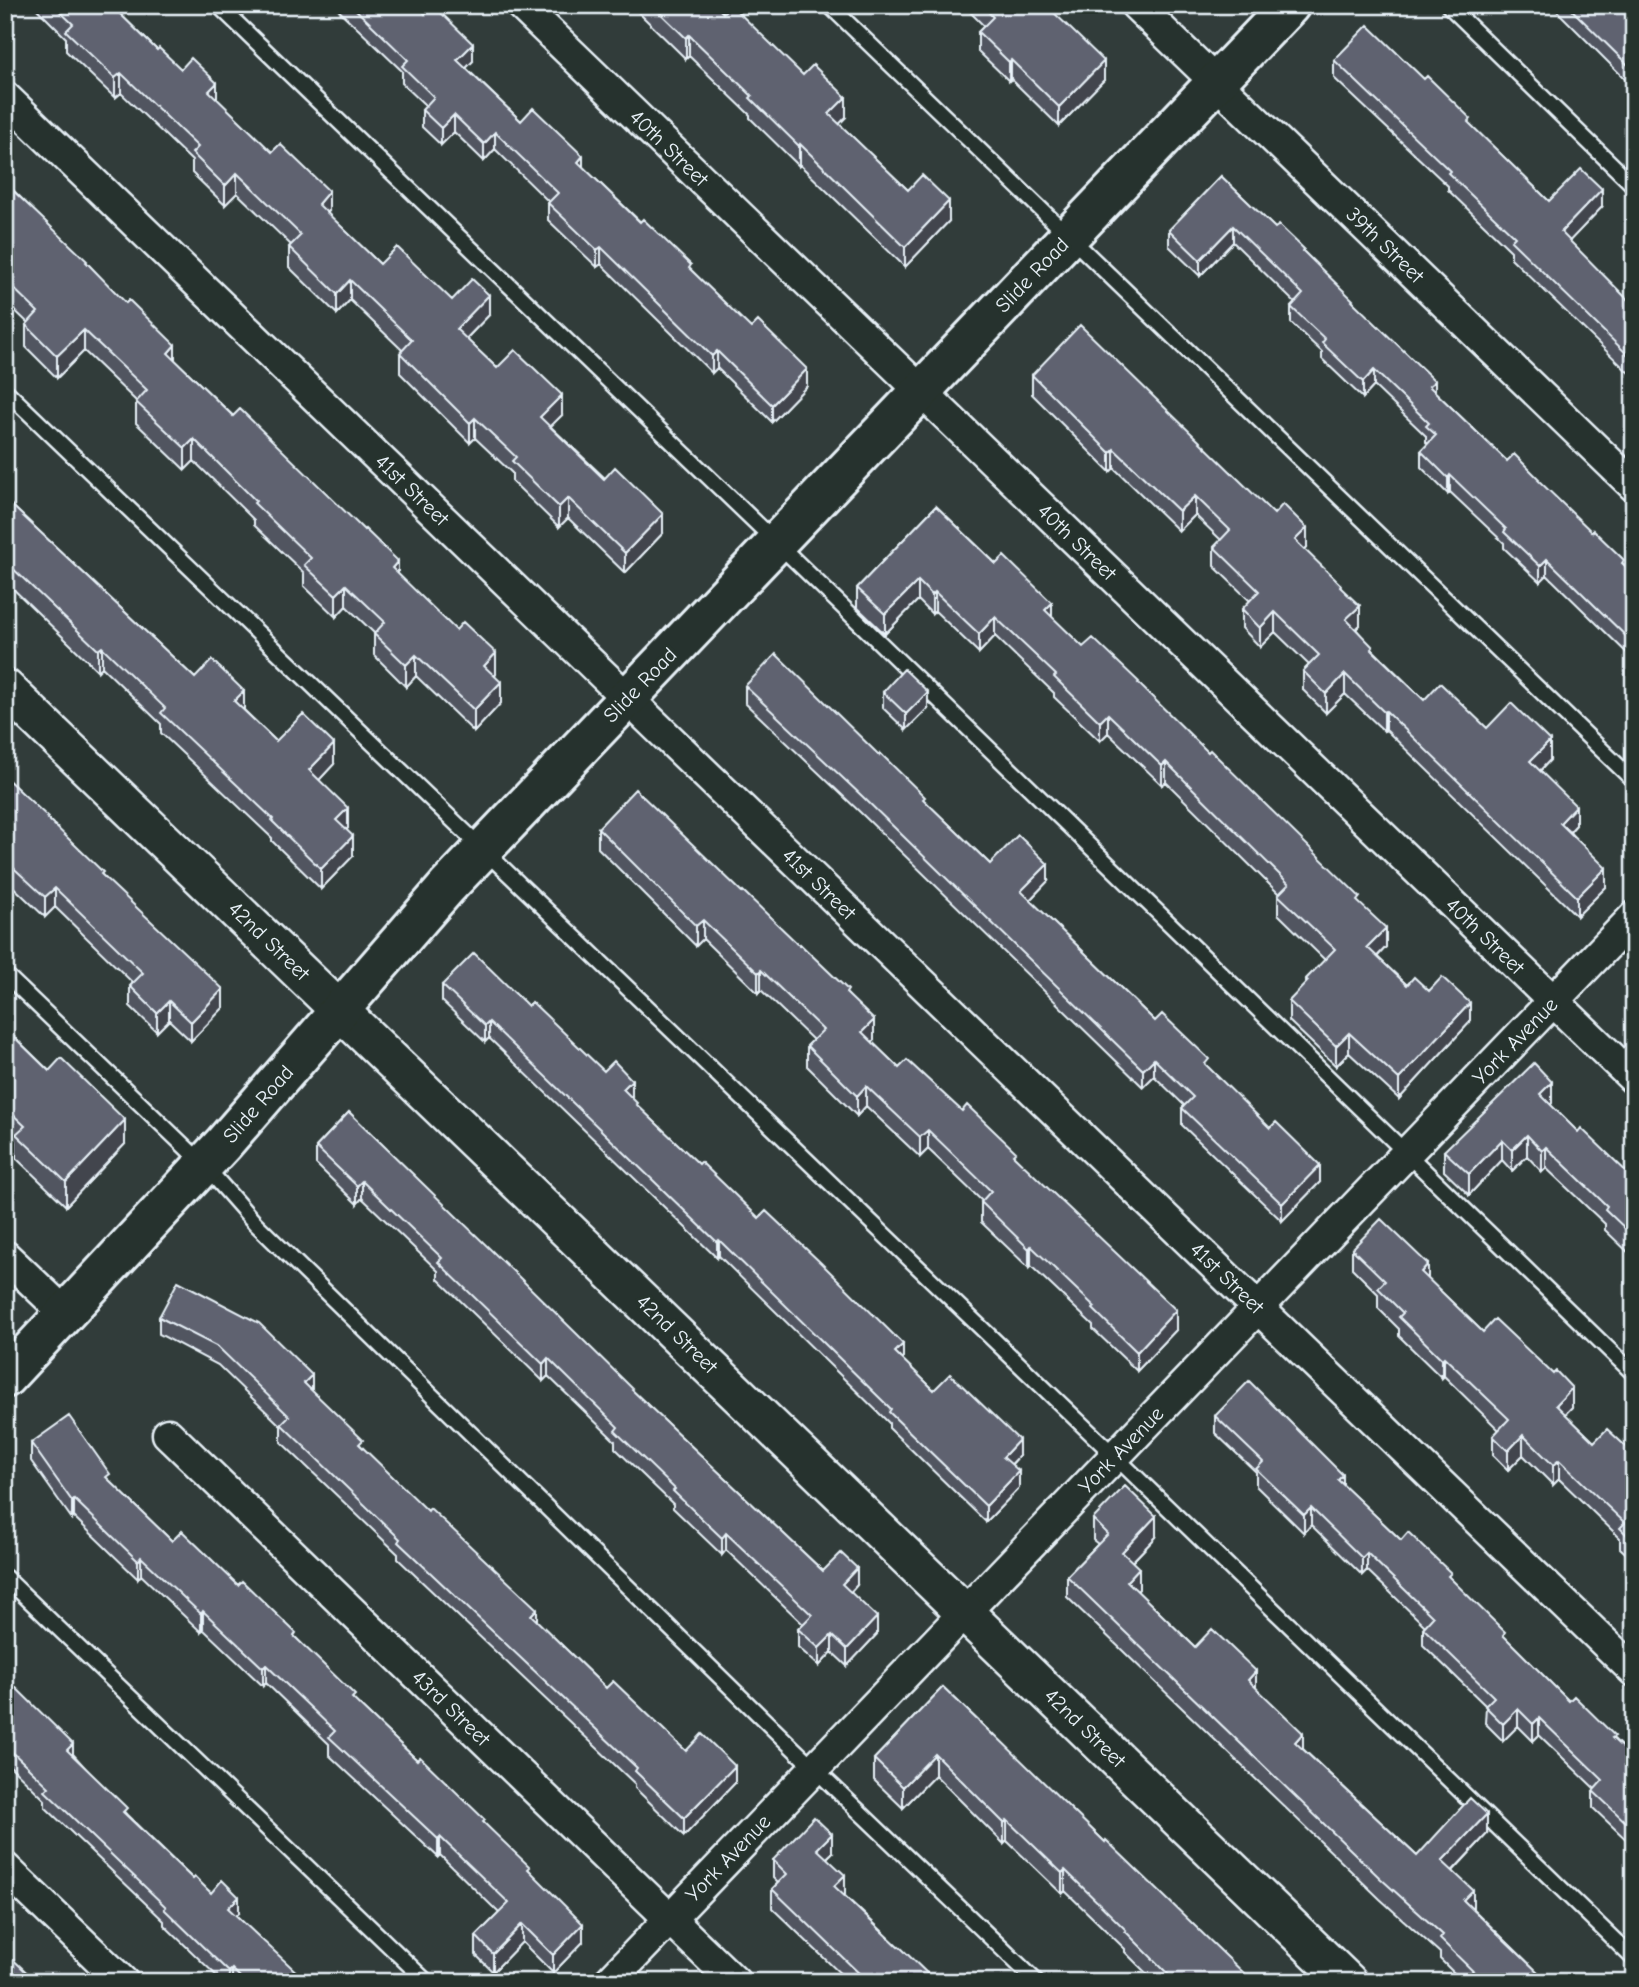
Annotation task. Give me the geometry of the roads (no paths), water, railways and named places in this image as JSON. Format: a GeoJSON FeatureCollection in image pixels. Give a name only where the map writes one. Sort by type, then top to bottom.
{"type":"FeatureCollection","features":[{"type":"Feature","properties":{"kind":"main road","name":"Slide Road"},"geometry":{"type":"LineString","coordinates":[[5,1378],[204,1165],[482,849],[1290,5]]}},
{"type":"Feature","properties":{"kind":"street","name":"40th Street"},"geometry":{"type":"LineString","coordinates":[[521,5],[1634,1079]]}},
{"type":"Feature","properties":{"kind":"street","name":"39th Street"},"geometry":{"type":"LineString","coordinates":[[1136,5],[1634,486]]}},
{"type":"Feature","properties":{"kind":"street","name":"41st Street"},"geometry":{"type":"LineString","coordinates":[[5,97],[1634,1671]]}},
{"type":"Feature","properties":{"kind":"street","name":"42nd Street"},"geometry":{"type":"LineString","coordinates":[[5,688],[1348,1982]]}},
{"type":"Feature","properties":{"kind":"street","name":"York Avenue"},"geometry":{"type":"LineString","coordinates":[[609,1982],[1634,918]]}},
{"type":"Feature","properties":{"kind":"street"},"geometry":{"type":"LineString","coordinates":[[5,1256],[66,1314]]}},
{"type":"Feature","properties":{"kind":"street","name":"43rd Street"},"geometry":{"type":"LineString","coordinates":[[167,1434],[735,1982]]}},
{"type":"Feature","properties":{"kind":"street"},"geometry":{"type":"LineString","coordinates":[[5,1868],[122,1982]]}},
{"type":"Feature","properties":{"kind":"lane"},"geometry":{"type":"LineString","coordinates":[[218,5],[1634,1374]]}},
{"type":"Feature","properties":{"kind":"lane"},"geometry":{"type":"LineString","coordinates":[[829,5],[1634,781]]}},
{"type":"Feature","properties":{"kind":"lane"},"geometry":{"type":"LineString","coordinates":[[1448,5],[1634,186]]}},
{"type":"Feature","properties":{"kind":"lane"},"geometry":{"type":"LineString","coordinates":[[5,390],[1634,1959]]}},
{"type":"Feature","properties":{"kind":"lane"},"geometry":{"type":"LineString","coordinates":[[5,974],[204,1165],[255,1223],[1037,1982]]}},
{"type":"Feature","properties":{"kind":"lane"},"geometry":{"type":"LineString","coordinates":[[5,1577],[427,1982]]}}]}
